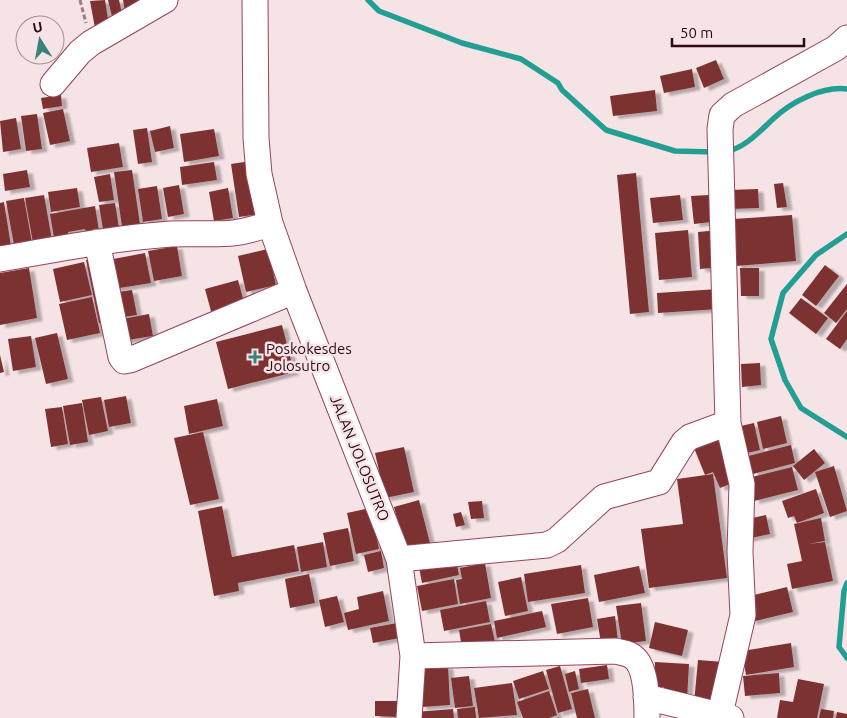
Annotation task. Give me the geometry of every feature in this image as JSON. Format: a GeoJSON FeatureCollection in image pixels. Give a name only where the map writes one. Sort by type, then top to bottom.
{"type":"FeatureCollection","features":[{"type":"Feature","properties":{"kind":"street"},"geometry":{"type":"LineString","coordinates":[[53,84],[80,52],[92,43],[165,0]]}},
{"type":"Feature","properties":{"kind":"street","name":"JALAN JOLOSUTRO"},"geometry":{"type":"LineString","coordinates":[[255,0],[256,138],[260,174],[270,223],[294,291],[399,559],[413,656],[410,718]]}},
{"type":"Feature","properties":{"kind":"street"},"geometry":{"type":"LineString","coordinates":[[628,718],[647,707],[725,716],[743,615],[740,552],[742,484],[728,423],[721,154],[722,116],[733,105],[836,48],[847,38]]}},
{"type":"Feature","properties":{"kind":"street"},"geometry":{"type":"LineString","coordinates":[[0,259],[97,242],[172,234],[227,235],[253,231],[270,223]]}},
{"type":"Feature","properties":{"kind":"street"},"geometry":{"type":"LineString","coordinates":[[97,242],[120,357],[124,361],[294,291]]}},
{"type":"Feature","properties":{"kind":"street"},"geometry":{"type":"LineString","coordinates":[[399,559],[547,545],[557,540],[604,497],[659,482],[684,442],[690,437],[728,423]]}},
{"type":"Feature","properties":{"kind":"street"},"geometry":{"type":"LineString","coordinates":[[413,656],[614,652],[630,655],[640,665],[647,707]]}},
{"type":"Feature","properties":{"kind":"building"},"geometry":{"type":"Polygon","coordinates":[[[105,0],[109,26],[95,28],[90,1],[105,0]]]}},
{"type":"Feature","properties":{"kind":"building"},"geometry":{"type":"Polygon","coordinates":[[[108,0],[119,0],[123,18],[113,21],[108,0]]]}},
{"type":"Feature","properties":{"kind":"building"},"geometry":{"type":"Polygon","coordinates":[[[123,0],[138,0],[140,9],[125,12],[123,0]]]}},
{"type":"Feature","properties":{"kind":"building"},"geometry":{"type":"Polygon","coordinates":[[[716,60],[724,79],[704,88],[696,68],[716,60]]]}},
{"type":"Feature","properties":{"kind":"building"},"geometry":{"type":"Polygon","coordinates":[[[692,69],[695,87],[664,93],[660,76],[692,69]]]}},
{"type":"Feature","properties":{"kind":"building"},"geometry":{"type":"Polygon","coordinates":[[[655,90],[657,111],[613,116],[610,96],[655,90]]]}},
{"type":"Feature","properties":{"kind":"building"},"geometry":{"type":"Polygon","coordinates":[[[61,95],[62,106],[43,109],[41,98],[61,95]]]}},
{"type":"Feature","properties":{"kind":"building"},"geometry":{"type":"Polygon","coordinates":[[[63,109],[70,141],[50,145],[43,113],[63,109]]]}},
{"type":"Feature","properties":{"kind":"building"},"geometry":{"type":"Polygon","coordinates":[[[37,114],[42,149],[26,151],[21,116],[37,114]]]}},
{"type":"Feature","properties":{"kind":"building"},"geometry":{"type":"Polygon","coordinates":[[[16,118],[21,149],[3,152],[0,121],[16,118]]]}},
{"type":"Feature","properties":{"kind":"building"},"geometry":{"type":"Polygon","coordinates":[[[170,126],[174,148],[155,152],[150,131],[170,126]]]}},
{"type":"Feature","properties":{"kind":"building"},"geometry":{"type":"Polygon","coordinates":[[[147,128],[152,162],[138,164],[133,130],[147,128]]]}},
{"type":"Feature","properties":{"kind":"building"},"geometry":{"type":"Polygon","coordinates":[[[214,129],[219,156],[184,162],[180,134],[214,129]]]}},
{"type":"Feature","properties":{"kind":"building"},"geometry":{"type":"Polygon","coordinates":[[[119,143],[123,167],[91,172],[87,148],[119,143]]]}},
{"type":"Feature","properties":{"kind":"building"},"geometry":{"type":"Polygon","coordinates":[[[251,161],[259,214],[239,217],[231,164],[251,161]]]}},
{"type":"Feature","properties":{"kind":"building"},"geometry":{"type":"Polygon","coordinates":[[[214,162],[217,180],[182,185],[180,167],[214,162]]]}},
{"type":"Feature","properties":{"kind":"building"},"geometry":{"type":"Polygon","coordinates":[[[27,170],[30,187],[5,191],[3,174],[27,170]]]}},
{"type":"Feature","properties":{"kind":"building"},"geometry":{"type":"Polygon","coordinates":[[[132,170],[141,231],[123,233],[114,172],[132,170]]]}},
{"type":"Feature","properties":{"kind":"building"},"geometry":{"type":"Polygon","coordinates":[[[636,173],[649,312],[630,314],[617,175],[636,173]]]}},
{"type":"Feature","properties":{"kind":"building"},"geometry":{"type":"Polygon","coordinates":[[[110,174],[114,200],[99,202],[94,177],[110,174]]]}},
{"type":"Feature","properties":{"kind":"building"},"geometry":{"type":"Polygon","coordinates":[[[783,183],[787,207],[777,208],[774,184],[783,183]]]}},
{"type":"Feature","properties":{"kind":"building"},"geometry":{"type":"Polygon","coordinates":[[[179,185],[184,214],[168,217],[163,188],[179,185]]]}},
{"type":"Feature","properties":{"kind":"building"},"geometry":{"type":"Polygon","coordinates":[[[157,186],[162,219],[143,222],[138,189],[157,186]]]}},
{"type":"Feature","properties":{"kind":"building"},"geometry":{"type":"Polygon","coordinates":[[[77,188],[80,207],[51,212],[48,192],[77,188]]]}},
{"type":"Feature","properties":{"kind":"building"},"geometry":{"type":"Polygon","coordinates":[[[228,188],[233,218],[214,221],[209,192],[228,188]]]}},
{"type":"Feature","properties":{"kind":"building"},"geometry":{"type":"Polygon","coordinates":[[[758,189],[759,208],[729,209],[729,190],[758,189]]]}},
{"type":"Feature","properties":{"kind":"building"},"geometry":{"type":"Polygon","coordinates":[[[44,195],[52,240],[33,243],[25,198],[44,195]]]}},
{"type":"Feature","properties":{"kind":"building"},"geometry":{"type":"Polygon","coordinates":[[[680,195],[683,220],[653,223],[650,198],[680,195]]]}},
{"type":"Feature","properties":{"kind":"building"},"geometry":{"type":"Polygon","coordinates":[[[709,195],[711,222],[694,224],[691,196],[709,195]]]}},
{"type":"Feature","properties":{"kind":"building"},"geometry":{"type":"Polygon","coordinates":[[[24,198],[32,243],[14,245],[6,201],[24,198]]]}},
{"type":"Feature","properties":{"kind":"building"},"geometry":{"type":"Polygon","coordinates":[[[4,202],[11,246],[0,248],[0,203],[4,202]]]}},
{"type":"Feature","properties":{"kind":"building"},"geometry":{"type":"Polygon","coordinates":[[[115,203],[120,234],[104,236],[99,205],[115,203]]]}},
{"type":"Feature","properties":{"kind":"building"},"geometry":{"type":"Polygon","coordinates":[[[95,206],[100,237],[87,239],[85,229],[68,232],[70,241],[55,244],[50,214],[95,206]]]}},
{"type":"Feature","properties":{"kind":"building"},"geometry":{"type":"Polygon","coordinates":[[[792,215],[796,261],[736,266],[733,219],[792,215]]]}},
{"type":"Feature","properties":{"kind":"building"},"geometry":{"type":"Polygon","coordinates":[[[688,230],[692,277],[659,280],[655,233],[688,230]]]}},
{"type":"Feature","properties":{"kind":"building"},"geometry":{"type":"Polygon","coordinates":[[[719,230],[721,267],[700,269],[698,232],[719,230]]]}},
{"type":"Feature","properties":{"kind":"building"},"geometry":{"type":"Polygon","coordinates":[[[177,246],[182,276],[154,281],[148,251],[177,246]]]}},
{"type":"Feature","properties":{"kind":"building"},"geometry":{"type":"Polygon","coordinates":[[[268,249],[276,285],[246,292],[238,256],[268,249]]]}},
{"type":"Feature","properties":{"kind":"building"},"geometry":{"type":"Polygon","coordinates":[[[145,253],[151,283],[113,289],[108,260],[145,253]]]}},
{"type":"Feature","properties":{"kind":"building"},"geometry":{"type":"Polygon","coordinates":[[[98,258],[111,321],[99,323],[86,260],[98,258]]]}},
{"type":"Feature","properties":{"kind":"building"},"geometry":{"type":"Polygon","coordinates":[[[84,262],[92,295],[60,302],[53,269],[84,262]]]}},
{"type":"Feature","properties":{"kind":"building"},"geometry":{"type":"Polygon","coordinates":[[[825,265],[839,276],[816,306],[802,295],[825,265]]]}},
{"type":"Feature","properties":{"kind":"building"},"geometry":{"type":"Polygon","coordinates":[[[29,268],[37,318],[0,325],[0,273],[29,268]]]}},
{"type":"Feature","properties":{"kind":"building"},"geometry":{"type":"Polygon","coordinates":[[[740,268],[759,268],[759,296],[741,296],[740,268]]]}},
{"type":"Feature","properties":{"kind":"building"},"geometry":{"type":"Polygon","coordinates":[[[238,280],[245,306],[212,315],[205,289],[238,280]]]}},
{"type":"Feature","properties":{"kind":"building"},"geometry":{"type":"Polygon","coordinates":[[[847,284],[847,309],[836,323],[824,313],[847,284]]]}},
{"type":"Feature","properties":{"kind":"building"},"geometry":{"type":"Polygon","coordinates":[[[718,289],[719,309],[658,313],[657,293],[718,289]]]}},
{"type":"Feature","properties":{"kind":"building"},"geometry":{"type":"Polygon","coordinates":[[[132,290],[137,315],[116,318],[111,293],[132,290]]]}},
{"type":"Feature","properties":{"kind":"building"},"geometry":{"type":"Polygon","coordinates":[[[92,297],[100,333],[67,340],[59,304],[92,297]]]}},
{"type":"Feature","properties":{"kind":"building"},"geometry":{"type":"Polygon","coordinates":[[[801,298],[828,318],[816,334],[789,313],[801,298]]]}},
{"type":"Feature","properties":{"kind":"building"},"geometry":{"type":"Polygon","coordinates":[[[847,311],[847,339],[840,349],[826,339],[847,311]]]}},
{"type":"Feature","properties":{"kind":"building"},"geometry":{"type":"Polygon","coordinates":[[[149,314],[153,336],[121,341],[117,320],[149,314]]]}},
{"type":"Feature","properties":{"kind":"building","name":"Poskokesdes Jolosutro"},"geometry":{"type":"Polygon","coordinates":[[[282,325],[294,372],[228,389],[216,342],[282,325]]]}},
{"type":"Feature","properties":{"kind":"building"},"geometry":{"type":"Polygon","coordinates":[[[57,333],[68,379],[46,384],[35,338],[57,333]]]}},
{"type":"Feature","properties":{"kind":"building"},"geometry":{"type":"Polygon","coordinates":[[[31,336],[36,367],[13,371],[8,339],[31,336]]]}},
{"type":"Feature","properties":{"kind":"building"},"geometry":{"type":"Polygon","coordinates":[[[0,355],[4,372],[0,373],[0,355]]]}},
{"type":"Feature","properties":{"kind":"building"},"geometry":{"type":"Polygon","coordinates":[[[760,363],[761,385],[742,387],[741,364],[760,363]]]}},
{"type":"Feature","properties":{"kind":"building"},"geometry":{"type":"Polygon","coordinates":[[[126,396],[131,423],[109,427],[104,400],[126,396]]]}},
{"type":"Feature","properties":{"kind":"building"},"geometry":{"type":"Polygon","coordinates":[[[101,397],[108,431],[89,435],[82,400],[101,397]]]}},
{"type":"Feature","properties":{"kind":"building"},"geometry":{"type":"Polygon","coordinates":[[[217,399],[223,426],[189,434],[184,406],[217,399]]]}},
{"type":"Feature","properties":{"kind":"building"},"geometry":{"type":"Polygon","coordinates":[[[82,403],[88,442],[70,445],[63,406],[82,403]]]}},
{"type":"Feature","properties":{"kind":"building"},"geometry":{"type":"Polygon","coordinates":[[[62,407],[68,444],[51,447],[45,409],[62,407]]]}},
{"type":"Feature","properties":{"kind":"building"},"geometry":{"type":"Polygon","coordinates":[[[781,416],[787,443],[763,449],[757,422],[781,416]]]}},
{"type":"Feature","properties":{"kind":"building"},"geometry":{"type":"Polygon","coordinates":[[[754,423],[760,450],[738,455],[732,428],[754,423]]]}},
{"type":"Feature","properties":{"kind":"building"},"geometry":{"type":"Polygon","coordinates":[[[203,432],[219,499],[190,505],[174,438],[203,432]]]}},
{"type":"Feature","properties":{"kind":"building"},"geometry":{"type":"Polygon","coordinates":[[[717,438],[735,482],[720,488],[713,472],[705,475],[694,448],[717,438]]]}},
{"type":"Feature","properties":{"kind":"building"},"geometry":{"type":"Polygon","coordinates":[[[791,445],[795,463],[753,474],[748,456],[791,445]]]}},
{"type":"Feature","properties":{"kind":"building"},"geometry":{"type":"Polygon","coordinates":[[[404,447],[414,492],[385,498],[375,453],[404,447]]]}},
{"type":"Feature","properties":{"kind":"building"},"geometry":{"type":"Polygon","coordinates":[[[814,449],[825,463],[804,480],[793,466],[814,449]]]}},
{"type":"Feature","properties":{"kind":"building"},"geometry":{"type":"Polygon","coordinates":[[[834,466],[847,511],[830,517],[815,472],[834,466]]]}},
{"type":"Feature","properties":{"kind":"building"},"geometry":{"type":"Polygon","coordinates":[[[792,467],[798,490],[754,501],[748,478],[792,467]]]}},
{"type":"Feature","properties":{"kind":"building"},"geometry":{"type":"Polygon","coordinates":[[[713,474],[727,578],[649,588],[641,529],[683,524],[677,479],[713,474]]]}},
{"type":"Feature","properties":{"kind":"building"},"geometry":{"type":"Polygon","coordinates":[[[816,489],[824,513],[797,523],[794,516],[788,518],[782,501],[816,489]]]}},
{"type":"Feature","properties":{"kind":"building"},"geometry":{"type":"Polygon","coordinates":[[[419,500],[431,547],[406,554],[394,507],[419,500]]]}},
{"type":"Feature","properties":{"kind":"building"},"geometry":{"type":"Polygon","coordinates":[[[482,501],[484,518],[471,519],[468,502],[482,501]]]}},
{"type":"Feature","properties":{"kind":"building"},"geometry":{"type":"Polygon","coordinates":[[[222,506],[232,557],[294,545],[299,571],[238,583],[239,591],[214,596],[198,511],[222,506]]]}},
{"type":"Feature","properties":{"kind":"building"},"geometry":{"type":"Polygon","coordinates":[[[370,508],[379,549],[356,554],[347,513],[370,508]]]}},
{"type":"Feature","properties":{"kind":"building"},"geometry":{"type":"Polygon","coordinates":[[[461,512],[465,525],[456,527],[453,514],[461,512]]]}},
{"type":"Feature","properties":{"kind":"building"},"geometry":{"type":"Polygon","coordinates":[[[766,515],[770,534],[746,539],[743,520],[766,515]]]}},
{"type":"Feature","properties":{"kind":"building"},"geometry":{"type":"Polygon","coordinates":[[[821,518],[825,541],[808,544],[825,542],[833,581],[792,589],[787,564],[802,561],[794,524],[821,518]]]}},
{"type":"Feature","properties":{"kind":"building"},"geometry":{"type":"Polygon","coordinates":[[[348,528],[354,561],[330,566],[323,533],[348,528]]]}},
{"type":"Feature","properties":{"kind":"building"},"geometry":{"type":"Polygon","coordinates":[[[323,542],[327,567],[301,572],[297,547],[323,542]]]}},
{"type":"Feature","properties":{"kind":"building"},"geometry":{"type":"Polygon","coordinates":[[[381,551],[384,568],[368,572],[364,555],[381,551]]]}},
{"type":"Feature","properties":{"kind":"building"},"geometry":{"type":"Polygon","coordinates":[[[456,560],[459,575],[422,583],[419,567],[456,560]]]}},
{"type":"Feature","properties":{"kind":"building"},"geometry":{"type":"Polygon","coordinates":[[[485,563],[491,598],[460,604],[456,580],[462,579],[460,568],[485,563]]]}},
{"type":"Feature","properties":{"kind":"building"},"geometry":{"type":"Polygon","coordinates":[[[581,565],[585,593],[528,602],[524,574],[581,565]]]}},
{"type":"Feature","properties":{"kind":"building"},"geometry":{"type":"Polygon","coordinates":[[[639,566],[645,593],[599,602],[594,575],[639,566]]]}},
{"type":"Feature","properties":{"kind":"building"},"geometry":{"type":"Polygon","coordinates":[[[309,574],[315,603],[290,608],[285,579],[309,574]]]}},
{"type":"Feature","properties":{"kind":"building"},"geometry":{"type":"Polygon","coordinates":[[[521,577],[528,611],[505,616],[498,582],[521,577]]]}},
{"type":"Feature","properties":{"kind":"building"},"geometry":{"type":"Polygon","coordinates":[[[454,579],[458,604],[422,611],[417,586],[454,579]]]}},
{"type":"Feature","properties":{"kind":"building"},"geometry":{"type":"Polygon","coordinates":[[[787,587],[793,612],[751,622],[746,597],[787,587]]]}},
{"type":"Feature","properties":{"kind":"building"},"geometry":{"type":"Polygon","coordinates":[[[383,591],[389,621],[348,630],[344,613],[359,609],[357,597],[383,591]]]}},
{"type":"Feature","properties":{"kind":"building"},"geometry":{"type":"Polygon","coordinates":[[[337,596],[344,622],[325,627],[319,600],[337,596]]]}},
{"type":"Feature","properties":{"kind":"building"},"geometry":{"type":"Polygon","coordinates":[[[588,598],[593,627],[557,634],[551,604],[588,598]]]}},
{"type":"Feature","properties":{"kind":"building"},"geometry":{"type":"Polygon","coordinates":[[[486,601],[490,622],[444,631],[440,610],[486,601]]]}},
{"type":"Feature","properties":{"kind":"building"},"geometry":{"type":"Polygon","coordinates":[[[641,603],[646,641],[622,644],[616,606],[641,603]]]}},
{"type":"Feature","properties":{"kind":"building"},"geometry":{"type":"Polygon","coordinates":[[[542,611],[546,627],[497,638],[494,621],[542,611]]]}},
{"type":"Feature","properties":{"kind":"building"},"geometry":{"type":"Polygon","coordinates":[[[615,616],[618,641],[601,643],[597,619],[615,616]]]}},
{"type":"Feature","properties":{"kind":"building"},"geometry":{"type":"Polygon","coordinates":[[[655,622],[688,630],[682,656],[649,648],[655,622]]]}},
{"type":"Feature","properties":{"kind":"building"},"geometry":{"type":"Polygon","coordinates":[[[397,623],[400,638],[373,643],[370,628],[397,623]]]}},
{"type":"Feature","properties":{"kind":"building"},"geometry":{"type":"Polygon","coordinates":[[[491,624],[495,642],[462,648],[459,630],[491,624]]]}},
{"type":"Feature","properties":{"kind":"building"},"geometry":{"type":"Polygon","coordinates":[[[791,643],[794,667],[746,675],[742,651],[791,643]]]}},
{"type":"Feature","properties":{"kind":"building"},"geometry":{"type":"Polygon","coordinates":[[[698,660],[724,662],[720,705],[694,703],[698,660]]]}},
{"type":"Feature","properties":{"kind":"building"},"geometry":{"type":"Polygon","coordinates":[[[655,662],[689,664],[687,699],[663,698],[664,687],[654,687],[655,662]]]}},
{"type":"Feature","properties":{"kind":"building"},"geometry":{"type":"Polygon","coordinates":[[[607,665],[609,679],[581,683],[579,669],[607,665]]]}},
{"type":"Feature","properties":{"kind":"building"},"geometry":{"type":"Polygon","coordinates":[[[448,666],[450,705],[421,707],[419,667],[448,666]]]}},
{"type":"Feature","properties":{"kind":"building"},"geometry":{"type":"Polygon","coordinates":[[[560,666],[572,709],[558,713],[546,670],[560,666]]]}},
{"type":"Feature","properties":{"kind":"building"},"geometry":{"type":"Polygon","coordinates":[[[543,671],[549,689],[519,699],[513,681],[543,671]]]}},
{"type":"Feature","properties":{"kind":"building"},"geometry":{"type":"Polygon","coordinates":[[[575,671],[579,689],[569,692],[565,674],[575,671]]]}},
{"type":"Feature","properties":{"kind":"building"},"geometry":{"type":"Polygon","coordinates":[[[779,673],[780,693],[745,696],[743,676],[779,673]]]}},
{"type":"Feature","properties":{"kind":"building"},"geometry":{"type":"Polygon","coordinates":[[[469,676],[473,706],[455,708],[451,678],[469,676]]]}},
{"type":"Feature","properties":{"kind":"building"},"geometry":{"type":"Polygon","coordinates":[[[798,679],[824,684],[817,718],[777,718],[780,700],[793,702],[798,679]]]}},
{"type":"Feature","properties":{"kind":"building"},"geometry":{"type":"Polygon","coordinates":[[[512,683],[517,715],[479,718],[474,688],[512,683]]]}},
{"type":"Feature","properties":{"kind":"building"},"geometry":{"type":"Polygon","coordinates":[[[588,689],[595,718],[577,718],[571,693],[588,689]]]}},
{"type":"Feature","properties":{"kind":"building"},"geometry":{"type":"Polygon","coordinates":[[[549,691],[557,715],[549,718],[523,718],[517,702],[549,691]]]}},
{"type":"Feature","properties":{"kind":"building"},"geometry":{"type":"Polygon","coordinates":[[[375,701],[399,701],[399,717],[375,716],[375,701]]]}},
{"type":"Feature","properties":{"kind":"building"},"geometry":{"type":"Polygon","coordinates":[[[475,707],[476,718],[458,718],[457,709],[475,707]]]}},
{"type":"Feature","properties":{"kind":"building"},"geometry":{"type":"Polygon","coordinates":[[[453,709],[454,718],[416,718],[415,712],[453,709]]]}},
{"type":"Feature","properties":{"kind":"building"},"geometry":{"type":"Polygon","coordinates":[[[821,709],[834,711],[833,718],[819,718],[821,709]]]}},
{"type":"Feature","properties":{"kind":"building"},"geometry":{"type":"Polygon","coordinates":[[[837,712],[847,714],[847,718],[836,718],[837,712]]]}},
{"type":"Feature","properties":{"kind":"waterway"},"geometry":{"type":"LineString","coordinates":[[368,0],[379,11],[462,43],[521,59],[558,83],[562,90],[606,130],[675,151],[714,152]]}},
{"type":"Feature","properties":{"kind":"waterway"},"geometry":{"type":"LineString","coordinates":[[726,152],[746,143],[780,113],[807,96],[827,90],[847,89]]}},
{"type":"Feature","properties":{"kind":"waterway"},"geometry":{"type":"LineString","coordinates":[[847,234],[816,255],[783,293],[771,339],[785,380],[801,408],[847,437]]}},
{"type":"Feature","properties":{"kind":"waterway"},"geometry":{"type":"LineString","coordinates":[[847,583],[844,591],[839,647],[847,658]]}},
{"type":"Feature","properties":{"kind":"place","name":"Poskokesdes Jolosutro"},"geometry":{"type":"Point","coordinates":[255,357]}}]}
